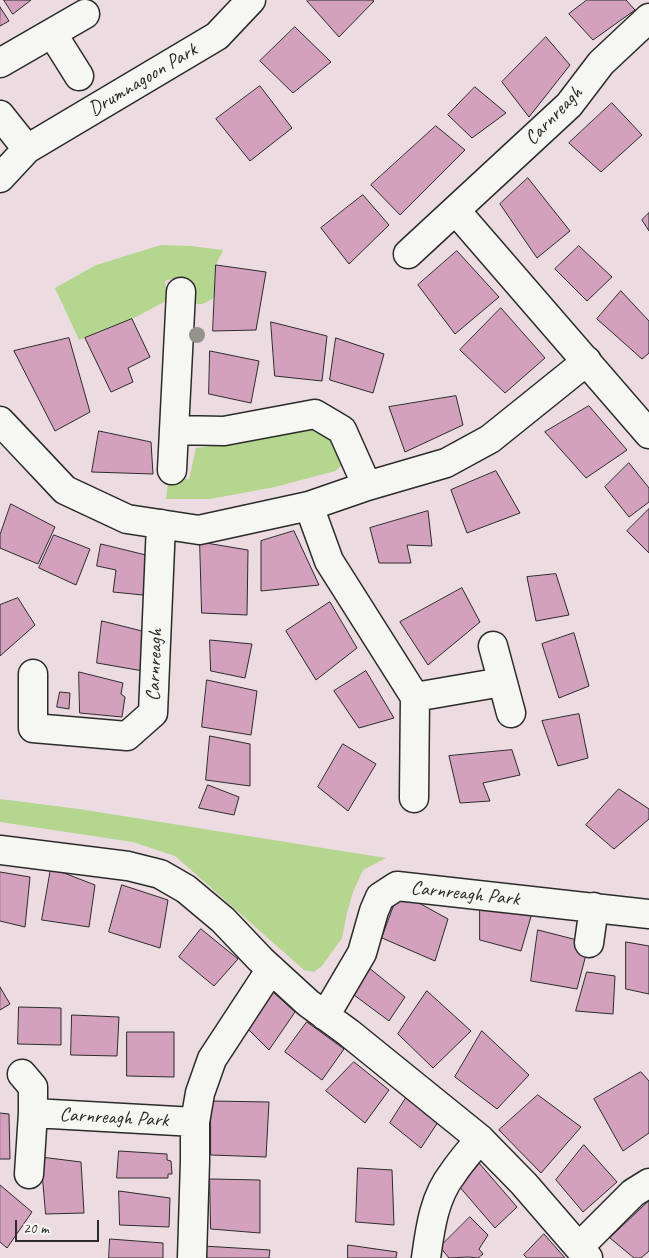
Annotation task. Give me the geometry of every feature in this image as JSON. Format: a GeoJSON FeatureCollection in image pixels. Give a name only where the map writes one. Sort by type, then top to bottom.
{"type":"FeatureCollection","features":[{"type":"Feature","properties":{"kind":"street","name":"Drumnagoon Park"},"geometry":{"type":"LineString","coordinates":[[0,178],[28,149],[216,36],[251,0]]}},
{"type":"Feature","properties":{"kind":"street"},"geometry":{"type":"LineString","coordinates":[[0,63],[85,14]]}},
{"type":"Feature","properties":{"kind":"street","name":"Carnreagh"},"geometry":{"type":"LineString","coordinates":[[408,254],[569,105],[601,64],[649,18]]}},
{"type":"Feature","properties":{"kind":"street"},"geometry":{"type":"LineString","coordinates":[[52,33],[79,76]]}},
{"type":"Feature","properties":{"kind":"street"},"geometry":{"type":"LineString","coordinates":[[0,115],[28,149]]}},
{"type":"Feature","properties":{"kind":"street"},"geometry":{"type":"LineString","coordinates":[[456,211],[649,434]]}},
{"type":"Feature","properties":{"kind":"street"},"geometry":{"type":"LineString","coordinates":[[172,470],[181,292]]}},
{"type":"Feature","properties":{"kind":"street"},"geometry":{"type":"LineString","coordinates":[[0,421],[65,490],[127,519],[199,530],[309,506],[367,486],[446,463],[490,439],[587,361]]}},
{"type":"Feature","properties":{"kind":"street"},"geometry":{"type":"LineString","coordinates":[[174,430],[224,431],[315,414],[342,430],[367,486]]}},
{"type":"Feature","properties":{"kind":"street"},"geometry":{"type":"LineString","coordinates":[[309,506],[329,561],[415,697],[414,798]]}},
{"type":"Feature","properties":{"kind":"street","name":"Carnreagh"},"geometry":{"type":"LineString","coordinates":[[33,674],[33,728],[127,736],[153,713],[161,524]]}},
{"type":"Feature","properties":{"kind":"street"},"geometry":{"type":"LineString","coordinates":[[493,646],[510,713]]}},
{"type":"Feature","properties":{"kind":"street"},"geometry":{"type":"LineString","coordinates":[[415,697],[502,682]]}},
{"type":"Feature","properties":{"kind":"street"},"geometry":{"type":"LineString","coordinates":[[0,850],[128,866],[160,874],[186,889],[223,920],[271,969],[308,1002],[480,1140],[524,1184],[584,1252],[633,1193],[649,1183]]}},
{"type":"Feature","properties":{"kind":"street","name":"Carnreagh Park"},"geometry":{"type":"LineString","coordinates":[[325,1016],[362,953],[380,897],[397,886],[649,914]]}},
{"type":"Feature","properties":{"kind":"street"},"geometry":{"type":"LineString","coordinates":[[589,943],[594,907]]}},
{"type":"Feature","properties":{"kind":"street","name":"Carnreagh Park"},"geometry":{"type":"LineString","coordinates":[[192,1258],[196,1157],[195,1122],[200,1093],[212,1059],[271,969]]}},
{"type":"Feature","properties":{"kind":"street","name":"Carnreagh Park"},"geometry":{"type":"LineString","coordinates":[[22,1074],[33,1087],[30,1174]]}},
{"type":"Feature","properties":{"kind":"street","name":"Carnreagh Park"},"geometry":{"type":"LineString","coordinates":[[33,1113],[195,1122]]}},
{"type":"Feature","properties":{"kind":"street"},"geometry":{"type":"LineString","coordinates":[[426,1258],[429,1231],[436,1206],[451,1174],[480,1140]]}},
{"type":"Feature","properties":{"kind":"green space"},"geometry":{"type":"Polygon","coordinates":[[[161,245],[223,250],[216,265],[215,297],[208,302],[197,304],[189,299],[178,282],[171,279],[165,281],[168,300],[132,319],[79,340],[55,288],[96,265],[161,245]]]}},
{"type":"Feature","properties":{"kind":"green space"},"geometry":{"type":"Polygon","coordinates":[[[322,428],[339,437],[344,464],[335,471],[275,487],[210,499],[166,499],[169,477],[189,479],[196,448],[322,428]]]}},
{"type":"Feature","properties":{"kind":"green space"},"geometry":{"type":"Polygon","coordinates":[[[0,799],[79,809],[386,858],[363,870],[353,892],[342,938],[322,966],[314,972],[304,970],[175,856],[133,842],[0,822],[0,799]]]}},
{"type":"Feature","properties":{"kind":"building"},"geometry":{"type":"Polygon","coordinates":[[[4,0],[31,0],[13,14],[4,0]]]}},
{"type":"Feature","properties":{"kind":"building"},"geometry":{"type":"Polygon","coordinates":[[[308,0],[372,0],[374,1],[339,37],[308,0]]]}},
{"type":"Feature","properties":{"kind":"building"},"geometry":{"type":"Polygon","coordinates":[[[587,0],[626,0],[635,10],[593,40],[569,14],[587,0]]]}},
{"type":"Feature","properties":{"kind":"building"},"geometry":{"type":"Polygon","coordinates":[[[0,7],[9,21],[0,26],[0,7]]]}},
{"type":"Feature","properties":{"kind":"building"},"geometry":{"type":"Polygon","coordinates":[[[295,27],[331,62],[293,93],[260,61],[295,27]]]}},
{"type":"Feature","properties":{"kind":"building"},"geometry":{"type":"Polygon","coordinates":[[[546,37],[570,65],[529,117],[502,82],[546,37]]]}},
{"type":"Feature","properties":{"kind":"building"},"geometry":{"type":"Polygon","coordinates":[[[260,86],[292,128],[250,161],[216,119],[260,86]]]}},
{"type":"Feature","properties":{"kind":"building"},"geometry":{"type":"Polygon","coordinates":[[[475,87],[506,113],[472,138],[448,115],[475,87]]]}},
{"type":"Feature","properties":{"kind":"building"},"geometry":{"type":"Polygon","coordinates":[[[612,103],[642,135],[601,172],[569,143],[612,103]]]}},
{"type":"Feature","properties":{"kind":"building"},"geometry":{"type":"Polygon","coordinates":[[[436,126],[465,150],[400,215],[371,185],[436,126]]]}},
{"type":"Feature","properties":{"kind":"building"},"geometry":{"type":"Polygon","coordinates":[[[528,178],[570,231],[537,258],[500,204],[528,178]]]}},
{"type":"Feature","properties":{"kind":"building"},"geometry":{"type":"Polygon","coordinates":[[[363,195],[389,225],[349,264],[321,228],[363,195]]]}},
{"type":"Feature","properties":{"kind":"building"},"geometry":{"type":"Polygon","coordinates":[[[649,213],[649,231],[642,220],[649,213]]]}},
{"type":"Feature","properties":{"kind":"building"},"geometry":{"type":"Polygon","coordinates":[[[579,246],[612,277],[587,301],[555,269],[579,246]]]}},
{"type":"Feature","properties":{"kind":"building"},"geometry":{"type":"Polygon","coordinates":[[[457,251],[499,297],[455,334],[418,285],[457,251]]]}},
{"type":"Feature","properties":{"kind":"building"},"geometry":{"type":"Polygon","coordinates":[[[216,265],[266,272],[256,330],[213,331],[216,265]]]}},
{"type":"Feature","properties":{"kind":"building"},"geometry":{"type":"Polygon","coordinates":[[[621,291],[649,321],[649,353],[642,359],[597,319],[621,291]]]}},
{"type":"Feature","properties":{"kind":"building"},"geometry":{"type":"Polygon","coordinates":[[[501,308],[545,358],[505,393],[460,350],[501,308]]]}},
{"type":"Feature","properties":{"kind":"building"},"geometry":{"type":"Polygon","coordinates":[[[132,319],[150,357],[128,368],[133,382],[111,392],[85,338],[132,319]]]}},
{"type":"Feature","properties":{"kind":"building"},"geometry":{"type":"Polygon","coordinates":[[[271,322],[327,336],[322,381],[275,376],[271,322]]]}},
{"type":"Feature","properties":{"kind":"building"},"geometry":{"type":"Polygon","coordinates":[[[69,338],[90,412],[55,431],[14,351],[69,338]]]}},
{"type":"Feature","properties":{"kind":"building"},"geometry":{"type":"Polygon","coordinates":[[[336,338],[384,354],[373,393],[330,380],[336,338]]]}},
{"type":"Feature","properties":{"kind":"building"},"geometry":{"type":"Polygon","coordinates":[[[210,351],[259,361],[251,403],[209,394],[210,351]]]}},
{"type":"Feature","properties":{"kind":"building"},"geometry":{"type":"Polygon","coordinates":[[[456,396],[463,425],[405,452],[389,407],[456,396]]]}},
{"type":"Feature","properties":{"kind":"building"},"geometry":{"type":"Polygon","coordinates":[[[589,406],[627,450],[586,478],[545,432],[589,406]]]}},
{"type":"Feature","properties":{"kind":"building"},"geometry":{"type":"Polygon","coordinates":[[[99,431],[151,442],[153,474],[92,472],[99,431]]]}},
{"type":"Feature","properties":{"kind":"building"},"geometry":{"type":"Polygon","coordinates":[[[629,463],[649,488],[649,502],[629,517],[605,487],[629,463]]]}},
{"type":"Feature","properties":{"kind":"building"},"geometry":{"type":"Polygon","coordinates":[[[496,471],[520,513],[467,533],[451,490],[496,471]]]}},
{"type":"Feature","properties":{"kind":"building"},"geometry":{"type":"Polygon","coordinates":[[[11,504],[55,527],[38,564],[0,548],[0,535],[11,504]]]}},
{"type":"Feature","properties":{"kind":"building"},"geometry":{"type":"Polygon","coordinates":[[[649,509],[649,553],[627,531],[649,509]]]}},
{"type":"Feature","properties":{"kind":"building"},"geometry":{"type":"Polygon","coordinates":[[[428,511],[432,546],[407,545],[411,563],[379,563],[370,528],[428,511]]]}},
{"type":"Feature","properties":{"kind":"building"},"geometry":{"type":"Polygon","coordinates":[[[294,531],[319,585],[261,591],[261,541],[294,531]]]}},
{"type":"Feature","properties":{"kind":"building"},"geometry":{"type":"Polygon","coordinates":[[[54,535],[90,549],[76,585],[39,568],[54,535]]]}},
{"type":"Feature","properties":{"kind":"building"},"geometry":{"type":"Polygon","coordinates":[[[200,542],[248,550],[247,615],[202,613],[200,542]]]}},
{"type":"Feature","properties":{"kind":"building"},"geometry":{"type":"Polygon","coordinates":[[[101,544],[150,556],[153,596],[113,592],[116,570],[97,566],[101,544]]]}},
{"type":"Feature","properties":{"kind":"building"},"geometry":{"type":"Polygon","coordinates":[[[556,574],[569,615],[536,621],[527,577],[556,574]]]}},
{"type":"Feature","properties":{"kind":"building"},"geometry":{"type":"Polygon","coordinates":[[[462,588],[480,622],[428,665],[400,622],[462,588]]]}},
{"type":"Feature","properties":{"kind":"building"},"geometry":{"type":"Polygon","coordinates":[[[18,598],[35,625],[0,656],[0,605],[18,598]]]}},
{"type":"Feature","properties":{"kind":"building"},"geometry":{"type":"Polygon","coordinates":[[[330,602],[357,648],[316,680],[286,631],[330,602]]]}},
{"type":"Feature","properties":{"kind":"building"},"geometry":{"type":"Polygon","coordinates":[[[102,621],[142,631],[143,671],[97,663],[102,621]]]}},
{"type":"Feature","properties":{"kind":"building"},"geometry":{"type":"Polygon","coordinates":[[[574,633],[589,686],[559,698],[542,644],[574,633]]]}},
{"type":"Feature","properties":{"kind":"building"},"geometry":{"type":"Polygon","coordinates":[[[210,640],[252,644],[245,678],[211,671],[210,640]]]}},
{"type":"Feature","properties":{"kind":"building"},"geometry":{"type":"Polygon","coordinates":[[[366,671],[394,718],[359,728],[334,691],[366,671]]]}},
{"type":"Feature","properties":{"kind":"building"},"geometry":{"type":"Polygon","coordinates":[[[79,672],[123,683],[121,694],[125,697],[122,717],[80,713],[79,672]]]}},
{"type":"Feature","properties":{"kind":"building"},"geometry":{"type":"Polygon","coordinates":[[[207,680],[257,691],[251,735],[202,727],[207,680]]]}},
{"type":"Feature","properties":{"kind":"building"},"geometry":{"type":"Polygon","coordinates":[[[60,692],[70,693],[69,709],[57,707],[60,692]]]}},
{"type":"Feature","properties":{"kind":"building"},"geometry":{"type":"Polygon","coordinates":[[[579,714],[588,758],[558,766],[542,721],[579,714]]]}},
{"type":"Feature","properties":{"kind":"building"},"geometry":{"type":"Polygon","coordinates":[[[210,736],[250,744],[250,786],[206,780],[210,736]]]}},
{"type":"Feature","properties":{"kind":"building"},"geometry":{"type":"Polygon","coordinates":[[[343,744],[376,764],[348,811],[318,787],[343,744]]]}},
{"type":"Feature","properties":{"kind":"building"},"geometry":{"type":"Polygon","coordinates":[[[512,750],[520,775],[483,783],[490,801],[460,803],[449,756],[512,750]]]}},
{"type":"Feature","properties":{"kind":"building"},"geometry":{"type":"Polygon","coordinates":[[[208,785],[239,797],[234,815],[199,808],[208,785]]]}},
{"type":"Feature","properties":{"kind":"building"},"geometry":{"type":"Polygon","coordinates":[[[619,789],[649,809],[649,819],[614,849],[586,825],[619,789]]]}},
{"type":"Feature","properties":{"kind":"building"},"geometry":{"type":"Polygon","coordinates":[[[51,868],[95,885],[89,927],[42,920],[51,868]]]}},
{"type":"Feature","properties":{"kind":"building"},"geometry":{"type":"Polygon","coordinates":[[[0,872],[30,877],[25,927],[0,921],[0,872]]]}},
{"type":"Feature","properties":{"kind":"building"},"geometry":{"type":"Polygon","coordinates":[[[122,885],[168,900],[160,948],[109,932],[122,885]]]}},
{"type":"Feature","properties":{"kind":"building"},"geometry":{"type":"Polygon","coordinates":[[[399,892],[448,919],[435,961],[382,938],[399,892]]]}},
{"type":"Feature","properties":{"kind":"building"},"geometry":{"type":"Polygon","coordinates":[[[480,900],[532,913],[521,951],[480,940],[480,900]]]}},
{"type":"Feature","properties":{"kind":"building"},"geometry":{"type":"Polygon","coordinates":[[[201,929],[238,959],[214,986],[179,957],[201,929]]]}},
{"type":"Feature","properties":{"kind":"building"},"geometry":{"type":"Polygon","coordinates":[[[538,930],[589,943],[577,989],[531,981],[538,930]]]}},
{"type":"Feature","properties":{"kind":"building"},"geometry":{"type":"Polygon","coordinates":[[[626,942],[649,946],[649,994],[626,989],[626,942]]]}},
{"type":"Feature","properties":{"kind":"building"},"geometry":{"type":"Polygon","coordinates":[[[368,967],[405,997],[389,1021],[350,992],[368,967]]]}},
{"type":"Feature","properties":{"kind":"building"},"geometry":{"type":"Polygon","coordinates":[[[587,972],[615,976],[613,1014],[576,1011],[587,972]]]}},
{"type":"Feature","properties":{"kind":"building"},"geometry":{"type":"Polygon","coordinates":[[[0,987],[10,1004],[0,1010],[0,987]]]}},
{"type":"Feature","properties":{"kind":"building"},"geometry":{"type":"Polygon","coordinates":[[[272,991],[295,1012],[269,1050],[245,1026],[272,991]]]}},
{"type":"Feature","properties":{"kind":"building"},"geometry":{"type":"Polygon","coordinates":[[[427,991],[471,1031],[433,1068],[398,1034],[427,991]]]}},
{"type":"Feature","properties":{"kind":"building"},"geometry":{"type":"Polygon","coordinates":[[[19,1007],[61,1008],[61,1045],[18,1044],[19,1007]]]}},
{"type":"Feature","properties":{"kind":"building"},"geometry":{"type":"Polygon","coordinates":[[[72,1015],[119,1017],[117,1056],[71,1055],[72,1015]]]}},
{"type":"Feature","properties":{"kind":"building"},"geometry":{"type":"Polygon","coordinates":[[[307,1022],[344,1049],[322,1080],[285,1052],[307,1022]]]}},
{"type":"Feature","properties":{"kind":"building"},"geometry":{"type":"Polygon","coordinates":[[[482,1031],[529,1075],[497,1109],[455,1077],[482,1031]]]}},
{"type":"Feature","properties":{"kind":"building"},"geometry":{"type":"Polygon","coordinates":[[[127,1032],[174,1032],[174,1077],[127,1076],[127,1032]]]}},
{"type":"Feature","properties":{"kind":"building"},"geometry":{"type":"Polygon","coordinates":[[[354,1062],[389,1090],[365,1123],[326,1091],[354,1062]]]}},
{"type":"Feature","properties":{"kind":"building"},"geometry":{"type":"Polygon","coordinates":[[[641,1072],[649,1081],[649,1133],[623,1151],[594,1099],[641,1072]]]}},
{"type":"Feature","properties":{"kind":"building"},"geometry":{"type":"Polygon","coordinates":[[[538,1095],[581,1127],[541,1173],[499,1130],[538,1095]]]}},
{"type":"Feature","properties":{"kind":"building"},"geometry":{"type":"Polygon","coordinates":[[[406,1098],[438,1122],[421,1148],[390,1123],[406,1098]]]}},
{"type":"Feature","properties":{"kind":"building"},"geometry":{"type":"Polygon","coordinates":[[[211,1101],[269,1102],[266,1157],[211,1155],[211,1101]]]}},
{"type":"Feature","properties":{"kind":"building"},"geometry":{"type":"Polygon","coordinates":[[[0,1113],[9,1114],[10,1159],[0,1159],[0,1113]]]}},
{"type":"Feature","properties":{"kind":"building"},"geometry":{"type":"Polygon","coordinates":[[[584,1145],[617,1182],[583,1212],[556,1180],[584,1145]]]}},
{"type":"Feature","properties":{"kind":"building"},"geometry":{"type":"Polygon","coordinates":[[[119,1151],[167,1154],[167,1160],[171,1161],[172,1174],[168,1174],[168,1178],[117,1178],[119,1151]]]}},
{"type":"Feature","properties":{"kind":"building"},"geometry":{"type":"Polygon","coordinates":[[[41,1157],[81,1162],[84,1213],[46,1214],[41,1157]]]}},
{"type":"Feature","properties":{"kind":"building"},"geometry":{"type":"Polygon","coordinates":[[[479,1163],[517,1207],[495,1228],[458,1185],[479,1163]]]}},
{"type":"Feature","properties":{"kind":"building"},"geometry":{"type":"Polygon","coordinates":[[[358,1168],[392,1170],[394,1225],[356,1222],[358,1168]]]}},
{"type":"Feature","properties":{"kind":"building"},"geometry":{"type":"Polygon","coordinates":[[[210,1179],[260,1180],[260,1233],[211,1229],[210,1179]]]}},
{"type":"Feature","properties":{"kind":"building"},"geometry":{"type":"Polygon","coordinates":[[[0,1185],[32,1212],[7,1248],[0,1242],[0,1185]]]}},
{"type":"Feature","properties":{"kind":"building"},"geometry":{"type":"Polygon","coordinates":[[[119,1191],[170,1198],[169,1227],[120,1225],[119,1191]]]}},
{"type":"Feature","properties":{"kind":"building"},"geometry":{"type":"Polygon","coordinates":[[[649,1201],[649,1251],[641,1258],[634,1258],[610,1238],[649,1201]]]}},
{"type":"Feature","properties":{"kind":"building"},"geometry":{"type":"Polygon","coordinates":[[[470,1217],[488,1235],[479,1249],[483,1254],[478,1258],[449,1258],[440,1247],[470,1217]]]}},
{"type":"Feature","properties":{"kind":"building"},"geometry":{"type":"Polygon","coordinates":[[[544,1234],[565,1258],[527,1258],[524,1255],[544,1234]]]}},
{"type":"Feature","properties":{"kind":"building"},"geometry":{"type":"Polygon","coordinates":[[[110,1239],[163,1243],[163,1258],[109,1258],[110,1239]]]}},
{"type":"Feature","properties":{"kind":"building"},"geometry":{"type":"Polygon","coordinates":[[[348,1245],[397,1252],[396,1258],[348,1258],[348,1245]]]}},
{"type":"Feature","properties":{"kind":"building"},"geometry":{"type":"Polygon","coordinates":[[[203,1246],[270,1250],[269,1258],[203,1258],[203,1246]]]}}]}
